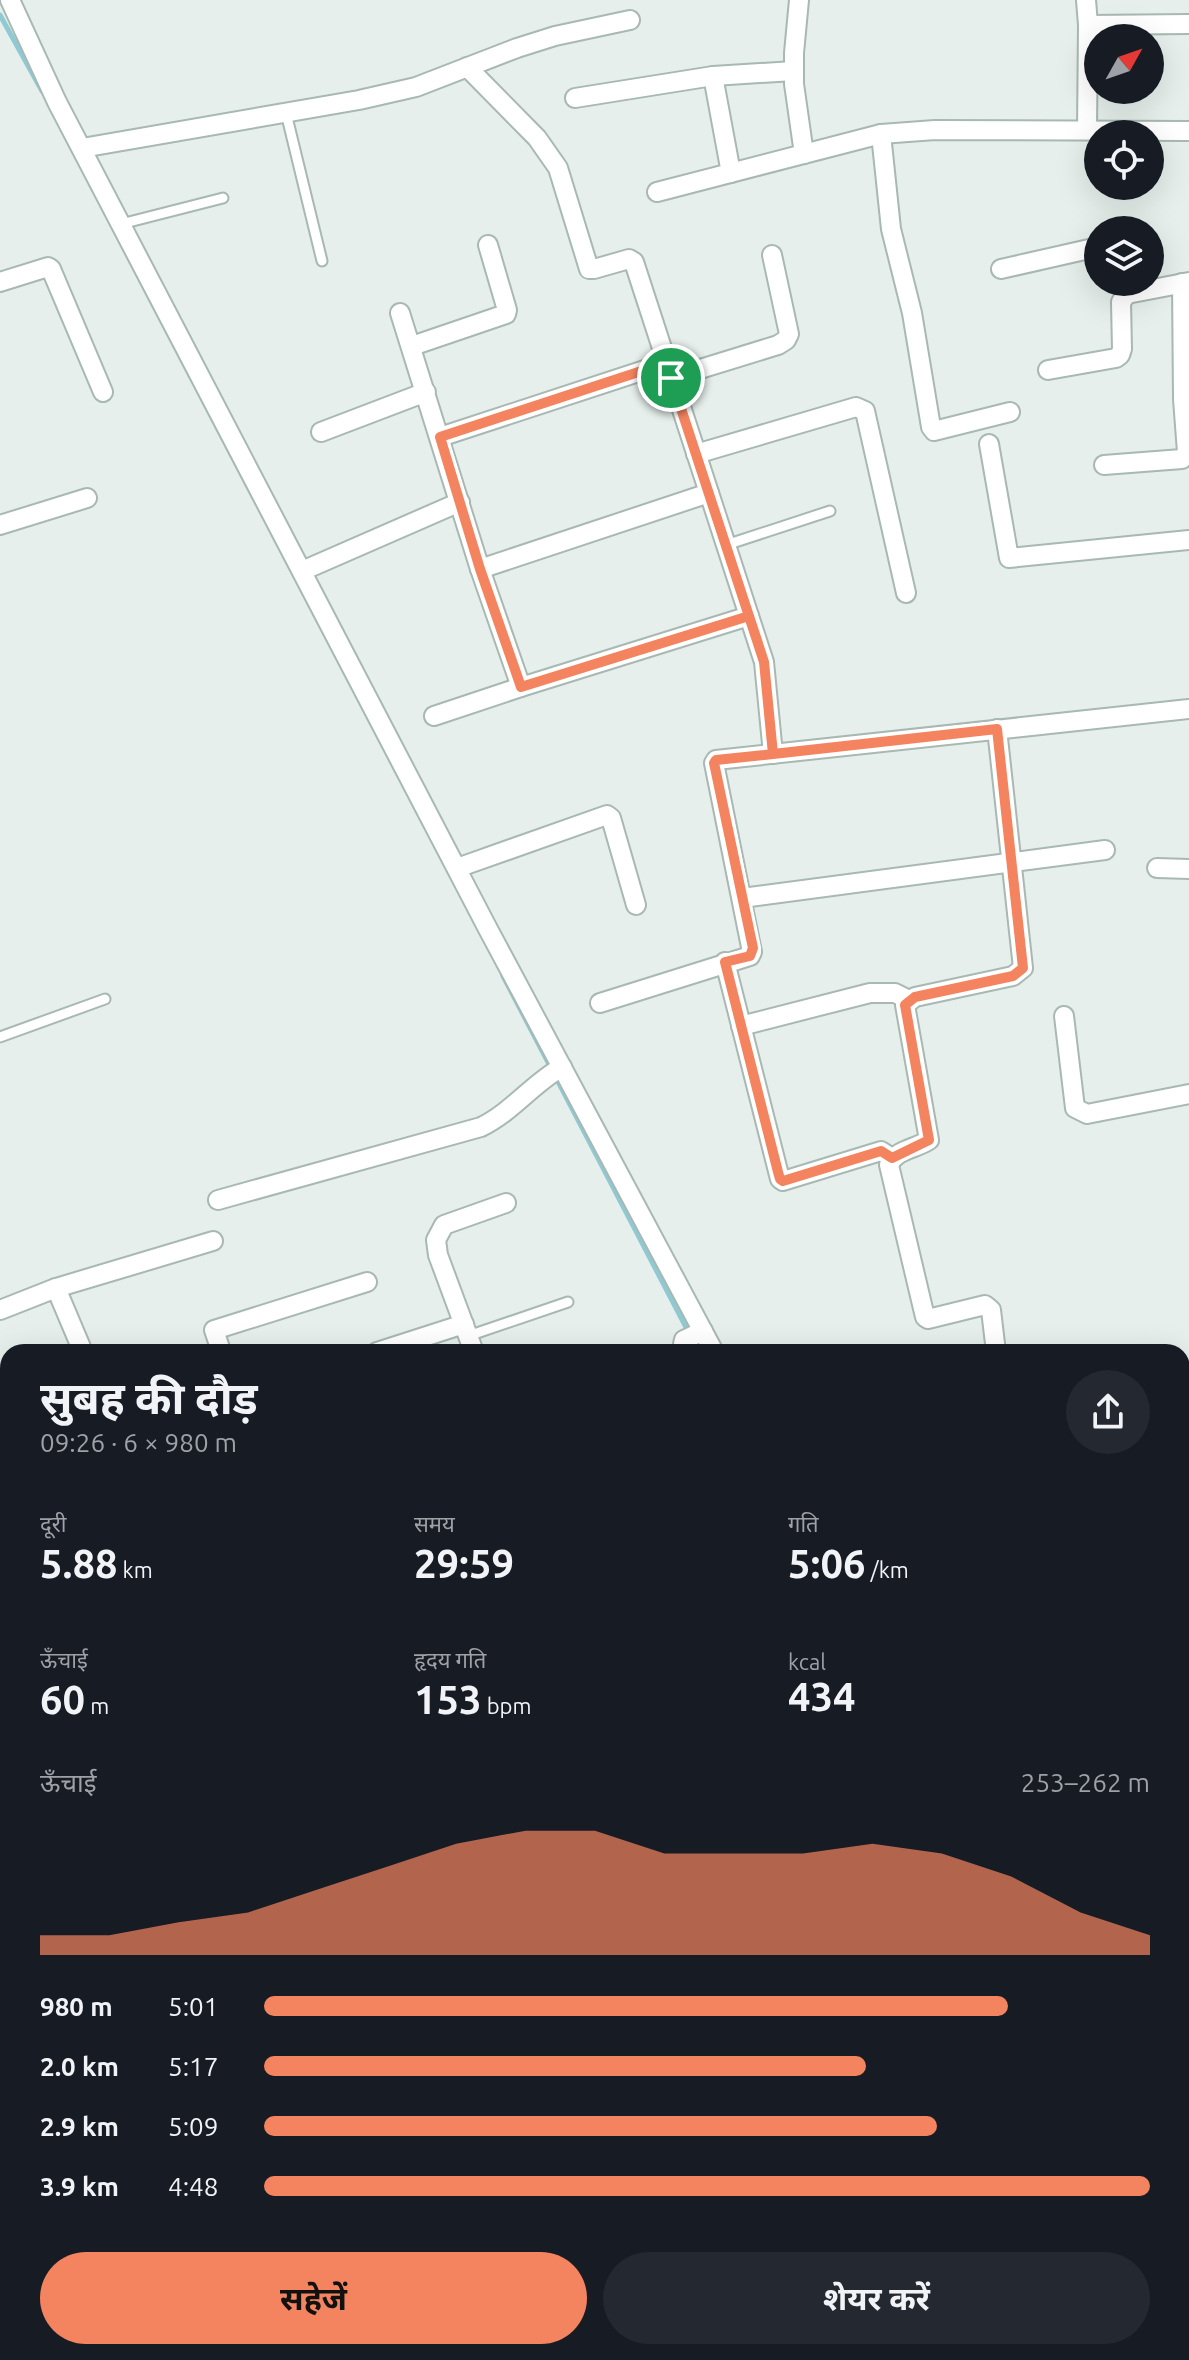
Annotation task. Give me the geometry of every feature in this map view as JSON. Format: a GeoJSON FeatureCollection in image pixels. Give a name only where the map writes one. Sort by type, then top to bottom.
{"type":"FeatureCollection","features":[{"type":"Feature","properties":{"kind":"street"},"geometry":{"type":"LineString","coordinates":[[10,0],[57,102],[457,868],[555,1071],[693,1339]]}},
{"type":"Feature","properties":{"kind":"street"},"geometry":{"type":"LineString","coordinates":[[799,0],[794,71],[804,154]]}},
{"type":"Feature","properties":{"kind":"street"},"geometry":{"type":"LineString","coordinates":[[1086,0],[1088,24]]}},
{"type":"Feature","properties":{"kind":"street"},"geometry":{"type":"LineString","coordinates":[[82,148],[359,100],[416,87],[555,36],[630,20]]}},
{"type":"Feature","properties":{"kind":"street"},"geometry":{"type":"LineString","coordinates":[[1164,24],[1189,24]]}},
{"type":"Feature","properties":{"kind":"street"},"geometry":{"type":"LineString","coordinates":[[467,67],[537,138],[558,168],[589,269],[629,259],[634,262],[764,662],[773,754]]}},
{"type":"Feature","properties":{"kind":"street"},"geometry":{"type":"LineString","coordinates":[[575,98],[713,76],[794,71]]}},
{"type":"Feature","properties":{"kind":"street"},"geometry":{"type":"LineString","coordinates":[[713,76],[731,173]]}},
{"type":"Feature","properties":{"kind":"street"},"geometry":{"type":"LineString","coordinates":[[657,192],[881,134],[935,130],[1084,130]]}},
{"type":"Feature","properties":{"kind":"street"},"geometry":{"type":"LineString","coordinates":[[1164,131],[1189,131]]}},
{"type":"Feature","properties":{"kind":"street"},"geometry":{"type":"LineString","coordinates":[[881,134],[891,229],[912,313],[931,427],[934,431],[1010,412]]}},
{"type":"Feature","properties":{"kind":"street"},"geometry":{"type":"LineString","coordinates":[[412,346],[506,314],[488,245]]}},
{"type":"Feature","properties":{"kind":"street"},"geometry":{"type":"LineString","coordinates":[[1001,269],[1084,250]]}},
{"type":"Feature","properties":{"kind":"street"},"geometry":{"type":"LineString","coordinates":[[440,437],[669,370],[778,345],[789,334],[772,255]]}},
{"type":"Feature","properties":{"kind":"street"},"geometry":{"type":"LineString","coordinates":[[0,282],[48,267],[51,269],[103,392]]}},
{"type":"Feature","properties":{"kind":"street"},"geometry":{"type":"LineString","coordinates":[[1104,465],[1182,459],[1187,452],[1183,399],[1186,283],[1164,285]]}},
{"type":"Feature","properties":{"kind":"street"},"geometry":{"type":"LineString","coordinates":[[1048,370],[1120,355],[1123,296]]}},
{"type":"Feature","properties":{"kind":"street"},"geometry":{"type":"LineString","coordinates":[[400,313],[480,569],[521,687]]}},
{"type":"Feature","properties":{"kind":"street"},"geometry":{"type":"LineString","coordinates":[[321,432],[426,392]]}},
{"type":"Feature","properties":{"kind":"street"},"geometry":{"type":"LineString","coordinates":[[696,454],[861,408],[865,411],[906,593]]}},
{"type":"Feature","properties":{"kind":"street"},"geometry":{"type":"LineString","coordinates":[[989,444],[1009,558],[1189,540]]}},
{"type":"Feature","properties":{"kind":"street"},"geometry":{"type":"LineString","coordinates":[[480,569],[709,493]]}},
{"type":"Feature","properties":{"kind":"street"},"geometry":{"type":"LineString","coordinates":[[0,525],[87,498]]}},
{"type":"Feature","properties":{"kind":"street"},"geometry":{"type":"LineString","coordinates":[[302,571],[460,502]]}},
{"type":"Feature","properties":{"kind":"street"},"geometry":{"type":"LineString","coordinates":[[434,716],[749,616]]}},
{"type":"Feature","properties":{"kind":"street"},"geometry":{"type":"LineString","coordinates":[[600,1003],[750,956],[752,952],[714,761],[1189,709]]}},
{"type":"Feature","properties":{"kind":"street"},"geometry":{"type":"LineString","coordinates":[[995,1344],[991,1310],[985,1305],[928,1319],[925,1317],[889,1165],[892,1158],[929,1140],[905,1005],[909,1000],[1013,976],[1023,968],[997,729]]}},
{"type":"Feature","properties":{"kind":"street"},"geometry":{"type":"LineString","coordinates":[[457,868],[607,815],[611,818],[636,905]]}},
{"type":"Feature","properties":{"kind":"street"},"geometry":{"type":"LineString","coordinates":[[742,898],[1105,850]]}},
{"type":"Feature","properties":{"kind":"street"},"geometry":{"type":"LineString","coordinates":[[1157,868],[1189,869]]}},
{"type":"Feature","properties":{"kind":"street"},"geometry":{"type":"LineString","coordinates":[[725,962],[780,1179],[783,1181],[881,1151],[892,1158]]}},
{"type":"Feature","properties":{"kind":"street"},"geometry":{"type":"LineString","coordinates":[[741,1026],[870,993],[895,993],[909,1000]]}},
{"type":"Feature","properties":{"kind":"street"},"geometry":{"type":"LineString","coordinates":[[1064,1016],[1075,1108],[1080,1112],[1087,1114],[1189,1094]]}},
{"type":"Feature","properties":{"kind":"street"},"geometry":{"type":"LineString","coordinates":[[218,1200],[481,1127],[498,1118],[555,1071]]}},
{"type":"Feature","properties":{"kind":"street"},"geometry":{"type":"LineString","coordinates":[[426,1344],[469,1337],[438,1255],[436,1240],[444,1225],[506,1203]]}},
{"type":"Feature","properties":{"kind":"street"},"geometry":{"type":"LineString","coordinates":[[0,1310],[56,1288],[213,1241]]}},
{"type":"Feature","properties":{"kind":"street"},"geometry":{"type":"LineString","coordinates":[[218,1344],[214,1330],[367,1282]]}},
{"type":"Feature","properties":{"kind":"street"},"geometry":{"type":"LineString","coordinates":[[56,1288],[80,1344]]}},
{"type":"Feature","properties":{"kind":"lane"},"geometry":{"type":"LineString","coordinates":[[286,113],[322,261]]}},
{"type":"Feature","properties":{"kind":"lane"},"geometry":{"type":"LineString","coordinates":[[121,224],[223,198]]}},
{"type":"Feature","properties":{"kind":"lane"},"geometry":{"type":"LineString","coordinates":[[726,545],[830,511]]}},
{"type":"Feature","properties":{"kind":"lane"},"geometry":{"type":"LineString","coordinates":[[0,1037],[105,999]]}},
{"type":"Feature","properties":{"kind":"lane"},"geometry":{"type":"LineString","coordinates":[[469,1337],[568,1302]]}},
{"type":"Feature","properties":{"kind":"waterway"},"geometry":{"type":"LineString","coordinates":[[0,15],[42,91]]}},
{"type":"Feature","properties":{"kind":"waterway"},"geometry":{"type":"LineString","coordinates":[[503,976],[689,1333]]}},
{"type":"Feature","properties":{"kind":"route"},"geometry":{"type":"LineString","coordinates":[[671,378],[666,363],[440,437],[480,569],[521,687],[749,616],[764,662],[773,754],[714,761],[753,948],[750,956],[725,962],[778,1172],[783,1181],[881,1151],[892,1158],[927,1143],[930,1136],[905,1005],[915,997],[1013,976],[1023,968],[997,729],[773,754],[764,662],[749,616],[671,378]]}}]}
